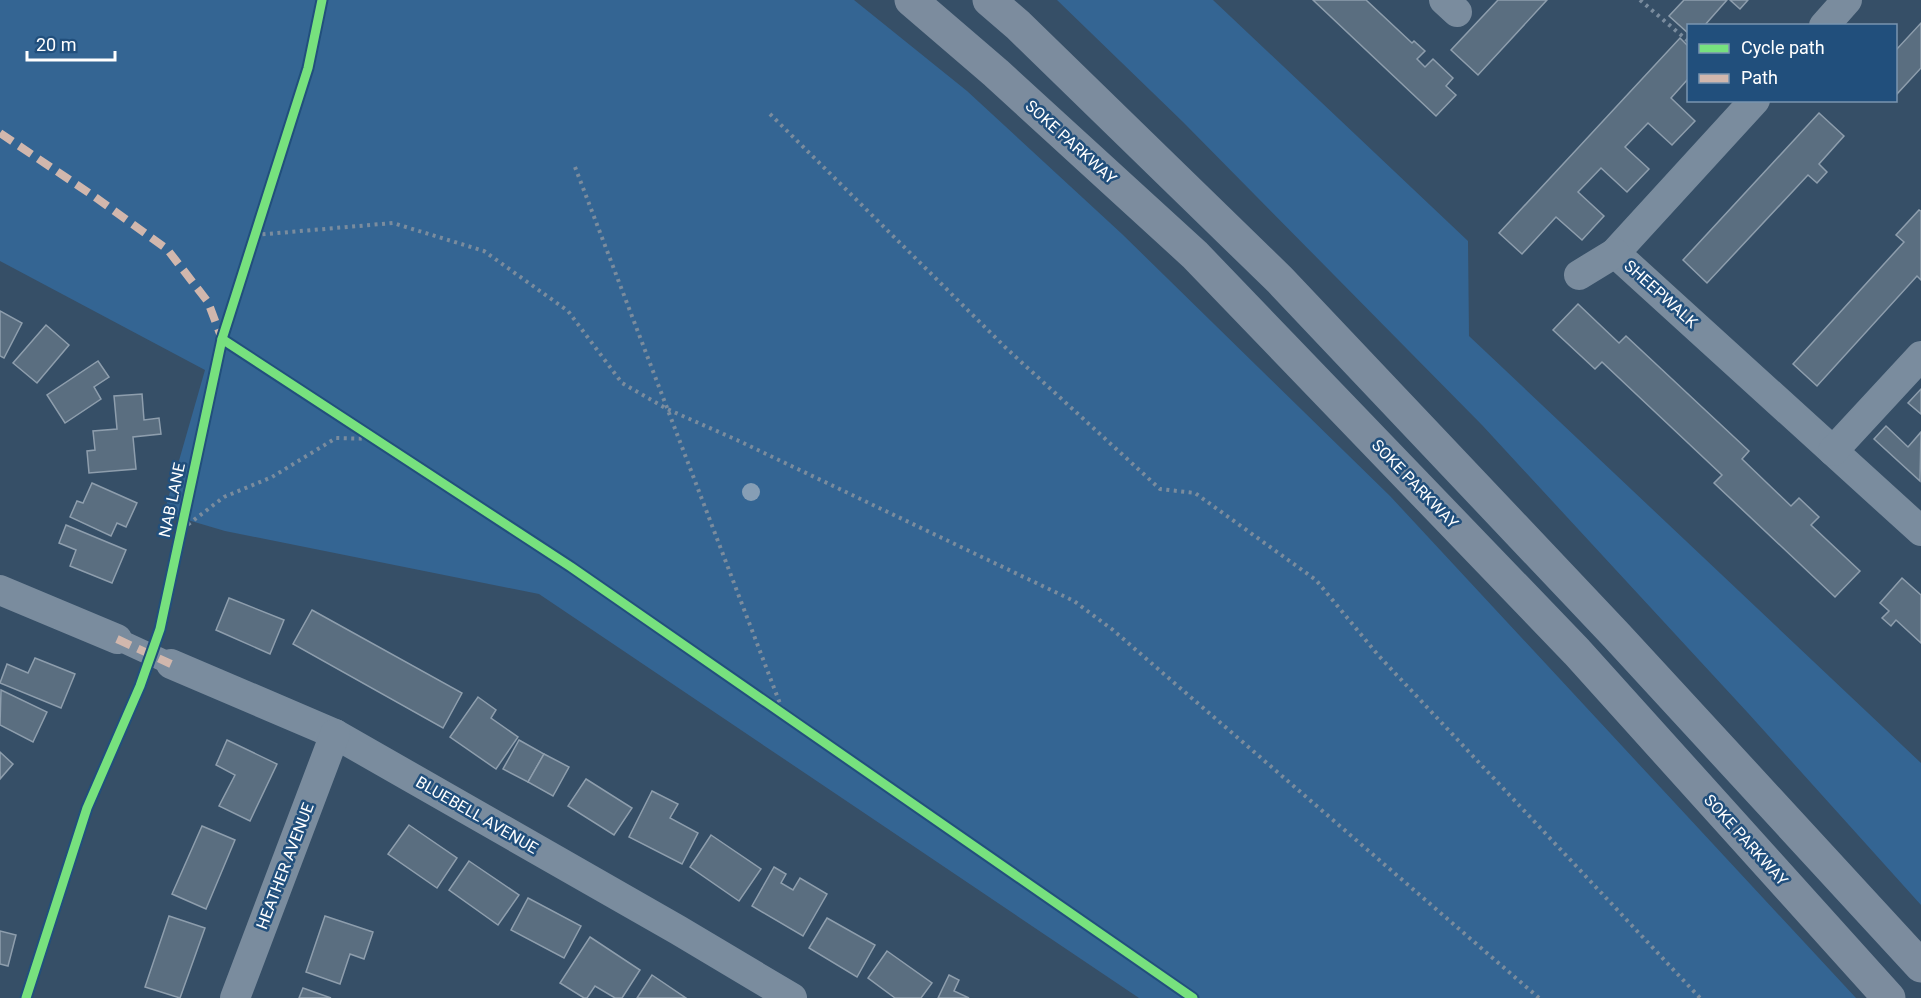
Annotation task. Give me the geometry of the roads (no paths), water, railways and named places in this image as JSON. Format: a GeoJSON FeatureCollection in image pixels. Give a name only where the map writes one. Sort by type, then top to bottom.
{"type":"FeatureCollection","features":[{"type":"Feature","properties":{"kind":"highway","name":"SOKE PARKWAY"},"geometry":{"type":"LineString","coordinates":[[911,0],[996,73],[1195,255],[1577,652],[1889,998]]}},
{"type":"Feature","properties":{"kind":"highway"},"geometry":{"type":"LineString","coordinates":[[989,0],[1018,25]]}},
{"type":"Feature","properties":{"kind":"highway"},"geometry":{"type":"LineString","coordinates":[[994,0],[1280,279],[1921,966]]}},
{"type":"Feature","properties":{"kind":"street"},"geometry":{"type":"LineString","coordinates":[[1826,24],[1847,0]]}},
{"type":"Feature","properties":{"kind":"street","name":"SHEEPWALK"},"geometry":{"type":"LineString","coordinates":[[1753,102],[1616,253],[1921,531]]}},
{"type":"Feature","properties":{"kind":"street"},"geometry":{"type":"LineString","coordinates":[[1579,275],[1616,253]]}},
{"type":"Feature","properties":{"kind":"street"},"geometry":{"type":"LineString","coordinates":[[1833,451],[1921,356]]}},
{"type":"Feature","properties":{"kind":"street"},"geometry":{"type":"LineString","coordinates":[[0,590],[161,659]]}},
{"type":"Feature","properties":{"kind":"street","name":"BLUEBELL AVENUE"},"geometry":{"type":"LineString","coordinates":[[161,659],[336,734],[792,998]]}},
{"type":"Feature","properties":{"kind":"street","name":"HEATHER AVENUE"},"geometry":{"type":"LineString","coordinates":[[235,998],[336,734]]}}]}
